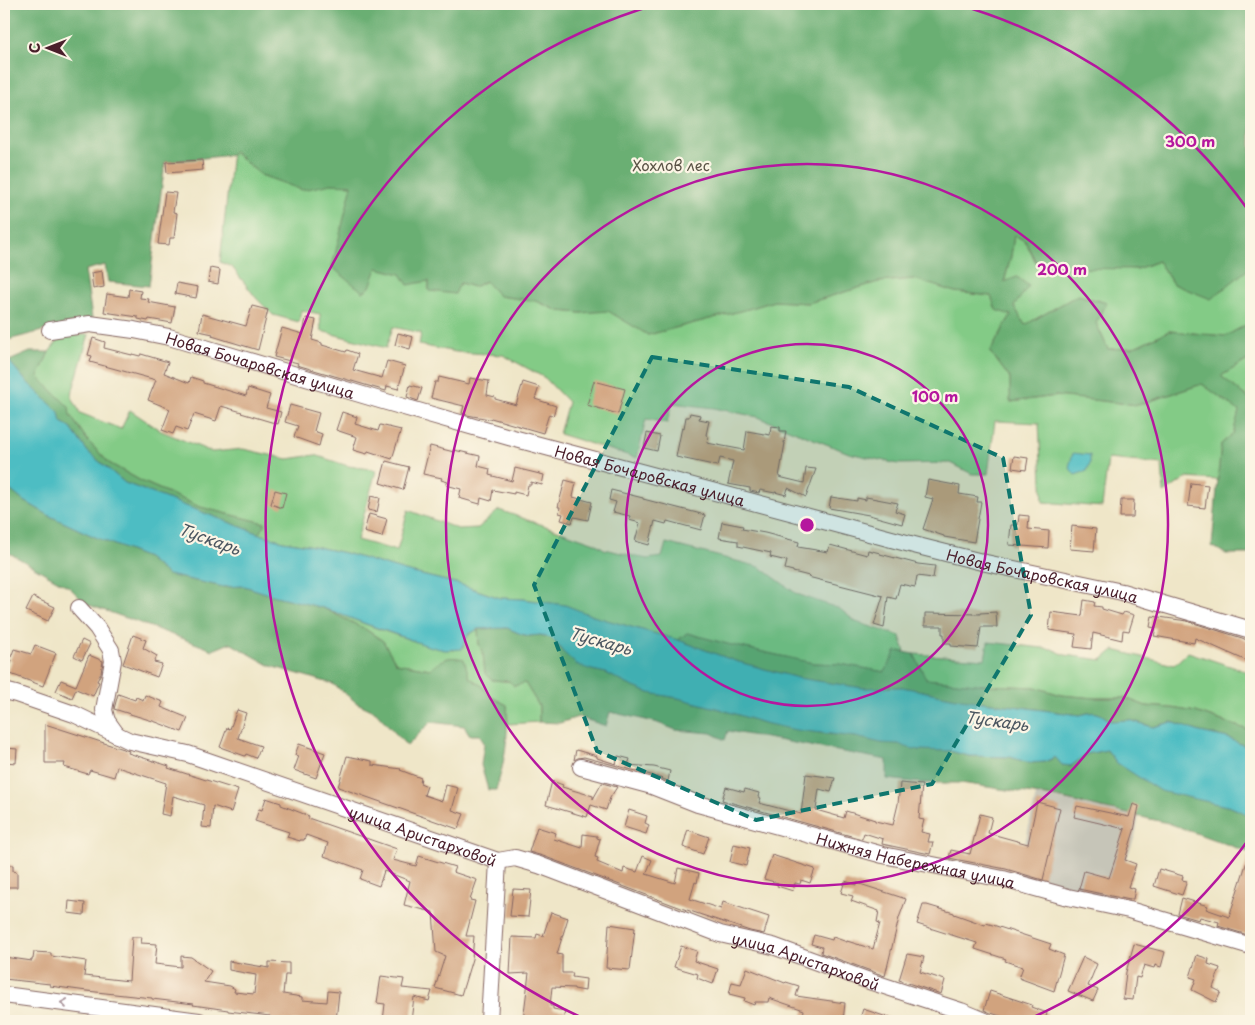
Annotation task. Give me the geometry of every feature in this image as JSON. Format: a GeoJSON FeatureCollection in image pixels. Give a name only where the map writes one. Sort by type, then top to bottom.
{"type":"FeatureCollection","features":[{"type":"Feature","properties":{"kind":"street","name":"Новая Бочаровская улица"},"geometry":{"type":"LineString","coordinates":[[50,330],[90,324],[134,330],[170,338],[518,440],[941,552],[1122,592],[1251,630]]}},
{"type":"Feature","properties":{"kind":"street"},"geometry":{"type":"LineString","coordinates":[[79,608],[97,628],[111,650],[112,661],[104,710],[106,721],[117,735]]}},
{"type":"Feature","properties":{"kind":"street","name":"улица Аристарховой"},"geometry":{"type":"LineString","coordinates":[[4,691],[74,714],[130,741],[188,754],[498,861],[515,858],[539,865],[720,934],[773,946],[985,1021]]}},
{"type":"Feature","properties":{"kind":"street","name":"Нижняя Набережная улица"},"geometry":{"type":"LineString","coordinates":[[581,767],[652,786],[698,804],[883,855],[1003,879],[1068,897],[1129,910],[1251,946]]}},
{"type":"Feature","properties":{"kind":"street"},"geometry":{"type":"LineString","coordinates":[[489,1021],[498,861]]}},
{"type":"Feature","properties":{"kind":"street"},"geometry":{"type":"LineString","coordinates":[[4,995],[198,1021]]}},
{"type":"Feature","properties":{"kind":"highlighted area"},"geometry":{"type":"Polygon","coordinates":[[[652,357],[849,387],[1003,458],[1031,615],[932,784],[756,820],[597,751],[534,585],[652,357]]]}},
{"type":"Feature","properties":{"kind":"shaded area"},"geometry":{"type":"Polygon","coordinates":[[[1036,795],[1053,797],[1139,817],[1135,836],[1111,902],[1017,879],[1036,795]]]}},
{"type":"Feature","properties":{"kind":"green space","name":"Хохлов лес"},"geometry":{"type":"Polygon","coordinates":[[[4,4],[1251,4],[1251,274],[1247,270],[1211,299],[1173,284],[1158,261],[1137,269],[1064,268],[1036,262],[1025,241],[1014,235],[1004,282],[1017,277],[1029,286],[1014,306],[1025,325],[1078,295],[1107,303],[1096,323],[1108,349],[1132,348],[1169,331],[1226,336],[1251,322],[1251,358],[1221,376],[1248,398],[1251,397],[1251,554],[1226,554],[1212,546],[1221,444],[1233,434],[1239,411],[1202,384],[1138,405],[1056,396],[1010,402],[1010,378],[990,352],[1011,315],[996,310],[991,296],[955,292],[914,279],[878,282],[808,303],[774,301],[648,335],[608,311],[581,313],[559,311],[536,301],[499,296],[485,281],[474,287],[460,283],[455,294],[429,291],[429,281],[408,285],[401,274],[377,268],[370,287],[363,292],[332,267],[352,185],[331,184],[302,190],[261,175],[233,151],[232,155],[165,162],[149,286],[108,282],[105,265],[85,270],[92,318],[4,341],[4,4]]]}},
{"type":"Feature","properties":{"kind":"green space"},"geometry":{"type":"Polygon","coordinates":[[[422,4],[366,265],[429,281],[429,291],[460,283],[474,287],[486,281],[499,296],[536,301],[559,311],[581,313],[608,310],[648,335],[774,301],[808,303],[878,282],[914,279],[955,292],[991,296],[1011,315],[990,352],[1010,378],[1011,402],[1056,396],[1138,405],[1202,384],[1240,411],[1233,434],[1221,444],[1218,480],[1186,478],[1164,493],[1162,464],[1108,459],[1102,507],[1043,502],[1039,423],[995,421],[988,474],[972,474],[951,463],[898,464],[849,453],[758,417],[714,408],[672,403],[667,423],[646,419],[637,458],[559,434],[568,402],[545,378],[503,355],[456,352],[419,345],[421,333],[393,327],[386,348],[321,331],[320,314],[301,310],[299,322],[273,315],[257,299],[232,267],[220,262],[232,151],[261,175],[287,184],[422,4]]]}},
{"type":"Feature","properties":{"kind":"green space"},"geometry":{"type":"Polygon","coordinates":[[[1014,235],[1025,241],[1036,262],[1137,269],[1158,261],[1173,284],[1248,270],[1251,274],[1251,322],[1226,336],[1169,331],[1132,348],[1108,349],[1096,323],[1107,303],[1078,295],[1025,325],[1004,283],[1014,235]]]}},
{"type":"Feature","properties":{"kind":"green space"},"geometry":{"type":"Polygon","coordinates":[[[89,334],[72,397],[80,413],[121,429],[130,410],[161,431],[212,452],[243,449],[288,459],[315,455],[348,466],[376,471],[357,540],[397,551],[408,510],[458,529],[478,528],[499,510],[595,543],[604,549],[647,559],[662,557],[666,543],[760,567],[797,594],[840,609],[856,622],[900,636],[905,652],[896,652],[885,672],[840,664],[813,663],[687,633],[678,640],[596,617],[565,605],[500,598],[459,584],[405,571],[345,553],[283,541],[260,534],[264,523],[200,507],[141,481],[109,463],[88,441],[70,415],[38,377],[49,352],[61,337],[89,334]]]}},
{"type":"Feature","properties":{"kind":"green space"},"geometry":{"type":"Polygon","coordinates":[[[30,352],[49,352],[38,377],[69,407],[70,415],[88,441],[109,463],[141,481],[200,507],[265,523],[260,534],[125,483],[88,452],[70,427],[61,422],[9,361],[30,352]]]}},
{"type":"Feature","properties":{"kind":"green space"},"geometry":{"type":"Polygon","coordinates":[[[1251,358],[1251,397],[1248,398],[1221,376],[1251,358]]]}},
{"type":"Feature","properties":{"kind":"green space"},"geometry":{"type":"Polygon","coordinates":[[[4,485],[21,499],[50,516],[147,558],[168,575],[224,587],[244,586],[323,608],[365,629],[383,641],[396,663],[430,669],[449,658],[464,659],[469,677],[482,686],[491,697],[507,705],[506,748],[496,790],[488,790],[481,765],[484,743],[480,735],[470,735],[464,726],[431,722],[407,746],[376,712],[357,703],[333,684],[271,666],[230,643],[213,650],[86,604],[69,587],[4,550],[4,485]]]}},
{"type":"Feature","properties":{"kind":"green space"},"geometry":{"type":"Polygon","coordinates":[[[323,608],[395,635],[442,649],[455,650],[468,635],[478,629],[485,673],[492,680],[525,683],[539,706],[539,722],[508,724],[507,705],[491,697],[482,686],[469,677],[441,661],[430,669],[396,663],[383,641],[365,629],[323,608]]]}},
{"type":"Feature","properties":{"kind":"green space"},"geometry":{"type":"Polygon","coordinates":[[[507,628],[528,636],[541,635],[553,639],[563,652],[592,670],[606,673],[649,693],[678,698],[764,723],[826,734],[856,737],[881,743],[899,744],[919,750],[950,751],[969,756],[1010,757],[1029,763],[1045,762],[1056,757],[1062,765],[1071,766],[1087,754],[1107,750],[1117,763],[1177,794],[1231,807],[1251,816],[1251,853],[1168,823],[1053,797],[961,783],[922,783],[887,779],[887,760],[728,731],[725,740],[711,733],[676,730],[655,722],[610,712],[606,726],[578,717],[560,723],[539,722],[539,706],[525,683],[514,686],[509,681],[492,680],[485,673],[478,629],[507,628]]]}},
{"type":"Feature","properties":{"kind":"green space"},"geometry":{"type":"Polygon","coordinates":[[[687,633],[813,663],[840,664],[885,672],[896,651],[914,654],[926,679],[985,685],[1035,687],[1061,695],[1125,698],[1146,706],[1196,712],[1251,731],[1251,749],[1228,738],[1200,732],[1172,722],[1153,727],[1130,720],[1110,721],[1096,713],[1080,715],[961,699],[902,687],[863,688],[798,678],[735,661],[678,640],[687,633]]]}},
{"type":"Feature","properties":{"kind":"green space"},"geometry":{"type":"Polygon","coordinates":[[[988,642],[1052,649],[1065,655],[1102,660],[1114,650],[1174,665],[1188,652],[1251,673],[1251,731],[1196,712],[1146,706],[1125,698],[1061,695],[1035,687],[985,685],[926,679],[914,654],[985,659],[988,642]]]}},
{"type":"Feature","properties":{"kind":"water","name":"Тускарь"},"geometry":{"type":"Polygon","coordinates":[[[4,353],[26,381],[59,412],[61,422],[70,427],[88,452],[125,483],[260,534],[283,541],[345,553],[405,571],[459,584],[500,598],[565,605],[596,617],[678,640],[735,661],[798,678],[863,688],[902,687],[961,699],[1080,715],[1096,713],[1110,721],[1129,720],[1153,727],[1172,722],[1200,732],[1228,738],[1251,749],[1251,816],[1231,807],[1160,791],[1117,763],[1107,750],[1087,754],[1071,766],[1062,765],[1055,757],[1045,762],[1029,763],[1010,757],[969,756],[950,751],[919,750],[899,744],[881,743],[856,737],[796,730],[764,723],[678,698],[649,693],[606,673],[577,665],[553,639],[541,635],[529,636],[507,628],[478,629],[468,635],[462,649],[445,650],[431,647],[323,608],[244,586],[224,587],[168,575],[147,558],[50,516],[21,499],[4,485],[4,353]]]}},
{"type":"Feature","properties":{"kind":"water"},"geometry":{"type":"Polygon","coordinates":[[[1073,453],[1090,455],[1087,471],[1075,475],[1069,467],[1073,453]]]}},
{"type":"Feature","properties":{"kind":"building"},"geometry":{"type":"Polygon","coordinates":[[[202,160],[203,170],[167,173],[166,162],[202,160]]]}},
{"type":"Feature","properties":{"kind":"building"},"geometry":{"type":"Polygon","coordinates":[[[165,192],[176,193],[173,212],[177,213],[174,238],[170,238],[169,245],[158,244],[165,192]]]}},
{"type":"Feature","properties":{"kind":"building"},"geometry":{"type":"Polygon","coordinates":[[[210,268],[220,270],[218,284],[208,282],[210,268]]]}},
{"type":"Feature","properties":{"kind":"building"},"geometry":{"type":"Polygon","coordinates":[[[102,271],[104,287],[93,289],[91,273],[102,271]]]}},
{"type":"Feature","properties":{"kind":"building"},"geometry":{"type":"Polygon","coordinates":[[[177,283],[198,287],[196,298],[175,294],[177,283]]]}},
{"type":"Feature","properties":{"kind":"building"},"geometry":{"type":"Polygon","coordinates":[[[129,289],[141,291],[140,298],[149,299],[148,302],[175,307],[172,323],[149,319],[148,321],[138,319],[138,317],[104,312],[107,294],[128,297],[129,289]]]}},
{"type":"Feature","properties":{"kind":"building"},"geometry":{"type":"Polygon","coordinates":[[[252,306],[268,310],[258,350],[199,331],[202,314],[246,326],[252,306]]]}},
{"type":"Feature","properties":{"kind":"building"},"geometry":{"type":"Polygon","coordinates":[[[306,318],[316,320],[312,340],[322,343],[322,345],[358,354],[353,370],[382,378],[387,361],[405,366],[398,389],[387,386],[386,391],[274,357],[282,328],[303,334],[306,318]]]}},
{"type":"Feature","properties":{"kind":"building"},"geometry":{"type":"Polygon","coordinates":[[[398,333],[413,337],[410,349],[395,345],[398,333]]]}},
{"type":"Feature","properties":{"kind":"building"},"geometry":{"type":"Polygon","coordinates":[[[93,338],[105,342],[104,348],[132,355],[140,356],[141,354],[168,362],[164,373],[189,383],[191,377],[203,381],[203,383],[246,396],[248,388],[270,395],[266,408],[281,412],[278,424],[221,406],[216,421],[194,414],[187,431],[176,427],[173,434],[162,430],[170,409],[148,400],[156,380],[90,362],[92,356],[88,355],[93,338]]]}},
{"type":"Feature","properties":{"kind":"building"},"geometry":{"type":"Polygon","coordinates":[[[439,377],[469,384],[470,378],[489,381],[487,395],[516,405],[523,382],[539,387],[535,399],[556,406],[553,416],[549,414],[543,433],[491,418],[467,415],[462,413],[464,406],[431,398],[435,382],[438,382],[439,377]]]}},
{"type":"Feature","properties":{"kind":"building"},"geometry":{"type":"Polygon","coordinates":[[[594,381],[625,389],[618,414],[587,405],[594,381]]]}},
{"type":"Feature","properties":{"kind":"building"},"geometry":{"type":"Polygon","coordinates":[[[410,385],[422,388],[418,401],[407,397],[410,385]]]}},
{"type":"Feature","properties":{"kind":"building"},"geometry":{"type":"Polygon","coordinates":[[[290,405],[319,413],[314,431],[322,434],[319,446],[294,437],[298,426],[285,422],[290,405]]]}},
{"type":"Feature","properties":{"kind":"building"},"geometry":{"type":"Polygon","coordinates":[[[342,412],[357,417],[355,424],[378,431],[380,425],[401,430],[392,459],[368,451],[367,454],[353,450],[357,437],[336,430],[342,412]]]}},
{"type":"Feature","properties":{"kind":"building"},"geometry":{"type":"Polygon","coordinates":[[[690,413],[700,415],[699,419],[709,421],[706,435],[708,436],[707,443],[744,450],[747,431],[770,435],[771,426],[780,427],[780,431],[786,431],[779,477],[804,483],[806,468],[816,469],[806,497],[788,488],[786,495],[760,490],[759,493],[750,491],[750,488],[728,484],[733,461],[720,458],[718,466],[676,457],[682,427],[684,428],[686,417],[689,417],[690,413]]]}},
{"type":"Feature","properties":{"kind":"building"},"geometry":{"type":"Polygon","coordinates":[[[647,433],[660,436],[657,451],[644,448],[647,433]]]}},
{"type":"Feature","properties":{"kind":"building"},"geometry":{"type":"Polygon","coordinates":[[[430,446],[480,456],[478,466],[490,469],[489,475],[512,481],[515,468],[544,475],[542,485],[531,482],[531,485],[528,485],[526,495],[493,490],[491,501],[481,498],[480,504],[459,498],[461,489],[446,485],[448,482],[441,480],[442,478],[423,474],[430,446]]]}},
{"type":"Feature","properties":{"kind":"building"},"geometry":{"type":"Polygon","coordinates":[[[1014,456],[1028,458],[1026,470],[1012,468],[1014,456]]]}},
{"type":"Feature","properties":{"kind":"building"},"geometry":{"type":"Polygon","coordinates":[[[386,461],[409,467],[403,490],[380,483],[386,461]]]}},
{"type":"Feature","properties":{"kind":"building"},"geometry":{"type":"Polygon","coordinates":[[[565,480],[576,483],[573,497],[592,502],[588,520],[574,517],[572,523],[561,520],[563,514],[559,513],[560,507],[558,507],[565,480]]]}},
{"type":"Feature","properties":{"kind":"building"},"geometry":{"type":"Polygon","coordinates":[[[928,480],[960,486],[959,494],[978,497],[977,502],[981,502],[974,542],[944,537],[923,529],[933,499],[925,497],[928,480]]]}},
{"type":"Feature","properties":{"kind":"building"},"geometry":{"type":"Polygon","coordinates":[[[1191,483],[1208,485],[1205,508],[1188,506],[1191,483]]]}},
{"type":"Feature","properties":{"kind":"building"},"geometry":{"type":"Polygon","coordinates":[[[275,490],[286,493],[282,508],[271,504],[275,490]]]}},
{"type":"Feature","properties":{"kind":"building"},"geometry":{"type":"Polygon","coordinates":[[[611,490],[705,515],[701,530],[667,521],[666,524],[655,521],[649,545],[635,541],[640,523],[629,520],[630,516],[613,512],[616,502],[609,500],[611,490]]]}},
{"type":"Feature","properties":{"kind":"building"},"geometry":{"type":"Polygon","coordinates":[[[371,496],[380,498],[377,512],[368,510],[371,496]]]}},
{"type":"Feature","properties":{"kind":"building"},"geometry":{"type":"Polygon","coordinates":[[[831,497],[857,501],[857,498],[866,500],[866,497],[898,503],[895,511],[905,514],[902,524],[869,515],[829,508],[831,497]]]}},
{"type":"Feature","properties":{"kind":"building"},"geometry":{"type":"Polygon","coordinates":[[[1121,500],[1134,500],[1133,517],[1120,517],[1121,500]]]}},
{"type":"Feature","properties":{"kind":"building"},"geometry":{"type":"Polygon","coordinates":[[[369,514],[387,519],[382,537],[364,532],[369,514]]]}},
{"type":"Feature","properties":{"kind":"building"},"geometry":{"type":"Polygon","coordinates":[[[1019,515],[1029,516],[1028,529],[1049,531],[1048,548],[1009,545],[1011,525],[1018,525],[1019,515]]]}},
{"type":"Feature","properties":{"kind":"building"},"geometry":{"type":"Polygon","coordinates":[[[722,522],[743,526],[742,529],[799,542],[798,547],[828,552],[830,545],[867,555],[868,550],[918,564],[935,566],[933,578],[917,576],[915,587],[900,584],[896,599],[888,597],[884,628],[874,625],[883,596],[808,577],[785,569],[787,561],[770,557],[771,553],[738,546],[738,541],[719,538],[722,522]]]}},
{"type":"Feature","properties":{"kind":"building"},"geometry":{"type":"Polygon","coordinates":[[[1072,526],[1096,529],[1094,551],[1070,549],[1072,526]]]}},
{"type":"Feature","properties":{"kind":"building"},"geometry":{"type":"Polygon","coordinates":[[[33,597],[55,607],[48,621],[26,611],[33,597]]]}},
{"type":"Feature","properties":{"kind":"building"},"geometry":{"type":"Polygon","coordinates":[[[1084,600],[1095,602],[1094,606],[1122,615],[1124,612],[1134,615],[1129,631],[1123,630],[1122,640],[1093,633],[1091,649],[1074,647],[1076,634],[1049,630],[1051,612],[1082,616],[1084,600]]]}},
{"type":"Feature","properties":{"kind":"building"},"geometry":{"type":"Polygon","coordinates":[[[996,612],[997,627],[981,627],[978,648],[951,646],[951,643],[944,643],[942,626],[925,626],[925,613],[980,614],[996,612]]]}},
{"type":"Feature","properties":{"kind":"building"},"geometry":{"type":"Polygon","coordinates":[[[1152,616],[1187,621],[1251,642],[1251,651],[1247,661],[1195,638],[1194,643],[1154,636],[1156,628],[1150,627],[1152,616]]]}},
{"type":"Feature","properties":{"kind":"building"},"geometry":{"type":"Polygon","coordinates":[[[133,635],[146,640],[143,648],[157,656],[154,662],[162,664],[157,677],[123,664],[133,635]]]}},
{"type":"Feature","properties":{"kind":"building"},"geometry":{"type":"Polygon","coordinates":[[[82,640],[90,644],[82,660],[74,656],[82,640]]]}},
{"type":"Feature","properties":{"kind":"building"},"geometry":{"type":"Polygon","coordinates":[[[35,645],[56,653],[43,686],[8,673],[14,649],[31,654],[35,645]]]}},
{"type":"Feature","properties":{"kind":"building"},"geometry":{"type":"Polygon","coordinates":[[[89,655],[103,661],[101,673],[97,681],[99,682],[93,696],[76,689],[72,698],[56,691],[61,680],[76,686],[89,655]]]}},
{"type":"Feature","properties":{"kind":"building"},"geometry":{"type":"Polygon","coordinates":[[[118,694],[135,700],[136,697],[143,700],[145,695],[163,702],[161,707],[188,718],[182,732],[114,709],[118,694]]]}},
{"type":"Feature","properties":{"kind":"building"},"geometry":{"type":"Polygon","coordinates":[[[237,710],[246,713],[238,738],[261,746],[256,758],[220,747],[227,728],[230,729],[237,710]]]}},
{"type":"Feature","properties":{"kind":"building"},"geometry":{"type":"Polygon","coordinates":[[[45,724],[129,751],[128,753],[169,766],[168,768],[238,790],[231,812],[213,806],[211,828],[202,827],[204,805],[173,796],[170,816],[161,814],[166,783],[117,767],[114,777],[90,770],[88,774],[64,767],[65,763],[45,763],[45,724]]]}},
{"type":"Feature","properties":{"kind":"building"},"geometry":{"type":"Polygon","coordinates":[[[299,744],[325,753],[316,778],[294,770],[299,756],[295,755],[299,744]]]}},
{"type":"Feature","properties":{"kind":"building"},"geometry":{"type":"Polygon","coordinates":[[[7,748],[17,749],[16,763],[6,762],[7,748]]]}},
{"type":"Feature","properties":{"kind":"building"},"geometry":{"type":"Polygon","coordinates":[[[576,750],[616,764],[618,756],[630,759],[628,765],[654,767],[670,771],[668,781],[584,757],[574,760],[576,750]]]}},
{"type":"Feature","properties":{"kind":"building"},"geometry":{"type":"Polygon","coordinates":[[[347,756],[372,761],[372,765],[401,769],[421,778],[420,783],[427,786],[424,795],[442,801],[446,785],[458,788],[452,810],[464,814],[458,829],[338,787],[347,756]]]}},
{"type":"Feature","properties":{"kind":"building"},"geometry":{"type":"Polygon","coordinates":[[[806,774],[835,778],[831,792],[819,789],[816,810],[844,818],[846,811],[893,825],[900,783],[922,785],[919,819],[924,820],[921,832],[930,834],[928,842],[933,842],[930,854],[882,844],[883,839],[864,833],[862,839],[722,800],[726,787],[744,792],[745,789],[759,793],[758,797],[761,798],[759,803],[801,814],[806,774]]]}},
{"type":"Feature","properties":{"kind":"building"},"geometry":{"type":"Polygon","coordinates":[[[552,781],[563,785],[562,787],[593,796],[593,799],[602,783],[617,787],[610,798],[606,810],[591,805],[587,817],[546,805],[552,781]]]}},
{"type":"Feature","properties":{"kind":"building"},"geometry":{"type":"Polygon","coordinates":[[[266,798],[309,816],[308,818],[397,849],[393,860],[416,866],[419,856],[455,867],[453,872],[477,880],[470,900],[475,901],[466,936],[474,936],[472,959],[461,995],[435,988],[445,956],[436,952],[433,912],[404,905],[410,881],[384,871],[379,886],[360,879],[363,870],[324,856],[328,843],[306,835],[304,840],[300,841],[287,837],[289,832],[255,821],[259,809],[262,810],[266,798]]]}},
{"type":"Feature","properties":{"kind":"building"},"geometry":{"type":"Polygon","coordinates":[[[1037,802],[1060,808],[1043,880],[1006,869],[949,858],[951,850],[970,854],[980,814],[992,817],[988,833],[1028,844],[1037,802]]]}},
{"type":"Feature","properties":{"kind":"building"},"geometry":{"type":"Polygon","coordinates":[[[1133,804],[1139,806],[1125,860],[1136,864],[1128,887],[1135,889],[1133,899],[1130,900],[1079,889],[1084,871],[1109,878],[1125,829],[1074,817],[1077,806],[1129,817],[1133,804]]]}},
{"type":"Feature","properties":{"kind":"building"},"geometry":{"type":"Polygon","coordinates":[[[629,810],[647,816],[645,823],[649,825],[646,834],[624,827],[629,810]]]}},
{"type":"Feature","properties":{"kind":"building"},"geometry":{"type":"Polygon","coordinates":[[[537,827],[556,833],[554,839],[582,848],[583,834],[597,836],[600,839],[595,857],[598,858],[597,862],[623,873],[624,868],[637,872],[643,856],[652,860],[646,874],[675,883],[678,868],[699,873],[690,899],[721,909],[723,902],[769,917],[764,934],[684,909],[529,852],[537,827]]]}},
{"type":"Feature","properties":{"kind":"building"},"geometry":{"type":"Polygon","coordinates":[[[688,830],[709,837],[703,854],[683,847],[688,830]]]}},
{"type":"Feature","properties":{"kind":"building"},"geometry":{"type":"Polygon","coordinates":[[[734,844],[750,848],[746,866],[730,862],[734,844]]]}},
{"type":"Feature","properties":{"kind":"building"},"geometry":{"type":"Polygon","coordinates":[[[772,855],[815,869],[810,883],[801,880],[800,884],[795,883],[793,891],[777,886],[778,883],[764,879],[772,855]]]}},
{"type":"Feature","properties":{"kind":"building"},"geometry":{"type":"Polygon","coordinates":[[[1249,855],[1251,856],[1251,936],[1218,926],[1219,922],[1200,917],[1199,920],[1178,914],[1182,898],[1208,906],[1206,909],[1229,917],[1249,855]]]}},
{"type":"Feature","properties":{"kind":"building"},"geometry":{"type":"Polygon","coordinates":[[[4,865],[13,865],[13,871],[17,872],[17,887],[4,887],[4,865]]]}},
{"type":"Feature","properties":{"kind":"building"},"geometry":{"type":"Polygon","coordinates":[[[1159,869],[1183,876],[1182,880],[1187,881],[1182,895],[1154,886],[1159,869]]]}},
{"type":"Feature","properties":{"kind":"building"},"geometry":{"type":"Polygon","coordinates":[[[845,881],[906,899],[899,918],[885,976],[821,953],[822,947],[811,944],[814,935],[832,940],[833,937],[873,949],[880,923],[877,922],[879,911],[851,901],[853,896],[841,893],[845,881]]]}},
{"type":"Feature","properties":{"kind":"building"},"geometry":{"type":"Polygon","coordinates":[[[513,889],[531,890],[528,917],[510,916],[513,889]]]}},
{"type":"Feature","properties":{"kind":"building"},"geometry":{"type":"Polygon","coordinates":[[[69,901],[85,903],[84,915],[68,913],[69,901]]]}},
{"type":"Feature","properties":{"kind":"building"},"geometry":{"type":"Polygon","coordinates":[[[923,905],[1051,944],[1049,949],[1064,955],[1054,991],[1019,978],[1023,967],[1005,961],[1006,959],[975,949],[977,943],[917,924],[923,905]]]}},
{"type":"Feature","properties":{"kind":"building"},"geometry":{"type":"Polygon","coordinates":[[[551,912],[568,918],[557,954],[562,955],[562,973],[573,973],[572,977],[586,979],[585,991],[574,988],[552,987],[550,1006],[553,1006],[553,1009],[565,1011],[563,1021],[523,1021],[529,973],[510,974],[512,937],[536,938],[537,934],[543,936],[551,912]]]}},
{"type":"Feature","properties":{"kind":"building"},"geometry":{"type":"Polygon","coordinates":[[[609,924],[635,928],[630,970],[606,968],[609,924]]]}},
{"type":"Feature","properties":{"kind":"building"},"geometry":{"type":"Polygon","coordinates":[[[132,937],[142,937],[141,943],[157,944],[155,964],[181,967],[181,956],[191,957],[211,971],[204,982],[230,986],[235,989],[234,992],[254,994],[256,975],[229,970],[229,961],[269,968],[269,962],[289,963],[289,975],[285,975],[283,994],[302,997],[302,1000],[327,1002],[328,991],[339,992],[336,1021],[270,1019],[270,1016],[228,1011],[194,1004],[4,979],[4,957],[32,961],[34,952],[51,953],[51,956],[86,961],[84,976],[129,981],[132,937]]]}},
{"type":"Feature","properties":{"kind":"building"},"geometry":{"type":"Polygon","coordinates":[[[1134,944],[1165,952],[1161,967],[1155,965],[1154,968],[1144,965],[1140,978],[1136,977],[1133,1000],[1123,999],[1126,972],[1134,944]]]}},
{"type":"Feature","properties":{"kind":"building"},"geometry":{"type":"Polygon","coordinates":[[[681,946],[697,951],[694,961],[718,969],[713,984],[697,978],[698,974],[674,967],[681,946]]]}},
{"type":"Feature","properties":{"kind":"building"},"geometry":{"type":"Polygon","coordinates":[[[907,954],[924,957],[920,972],[945,980],[941,994],[899,980],[907,954]]]}},
{"type":"Feature","properties":{"kind":"building"},"geometry":{"type":"Polygon","coordinates":[[[1197,955],[1209,959],[1208,964],[1220,968],[1213,988],[1221,992],[1216,1002],[1192,990],[1196,979],[1190,977],[1197,955]]]}},
{"type":"Feature","properties":{"kind":"building"},"geometry":{"type":"Polygon","coordinates":[[[1083,957],[1097,964],[1088,986],[1098,990],[1093,1001],[1068,991],[1083,957]]]}},
{"type":"Feature","properties":{"kind":"building"},"geometry":{"type":"Polygon","coordinates":[[[747,968],[785,983],[799,986],[796,996],[845,1003],[843,1021],[802,1021],[804,1010],[769,998],[768,1002],[755,1002],[754,1005],[744,1001],[745,998],[729,994],[732,982],[741,984],[747,968]]]}},
{"type":"Feature","properties":{"kind":"building"},"geometry":{"type":"Polygon","coordinates":[[[381,976],[404,979],[402,988],[432,991],[429,1001],[414,997],[411,1021],[383,1021],[385,1004],[377,1003],[381,976]]]}},
{"type":"Feature","properties":{"kind":"building"},"geometry":{"type":"Polygon","coordinates":[[[990,991],[1032,1005],[1031,1007],[1047,1013],[1045,1021],[1016,1021],[984,1010],[990,991]]]}},
{"type":"Feature","properties":{"kind":"building"},"geometry":{"type":"Polygon","coordinates":[[[863,1009],[896,1020],[859,1021],[863,1009]]]}}]}
